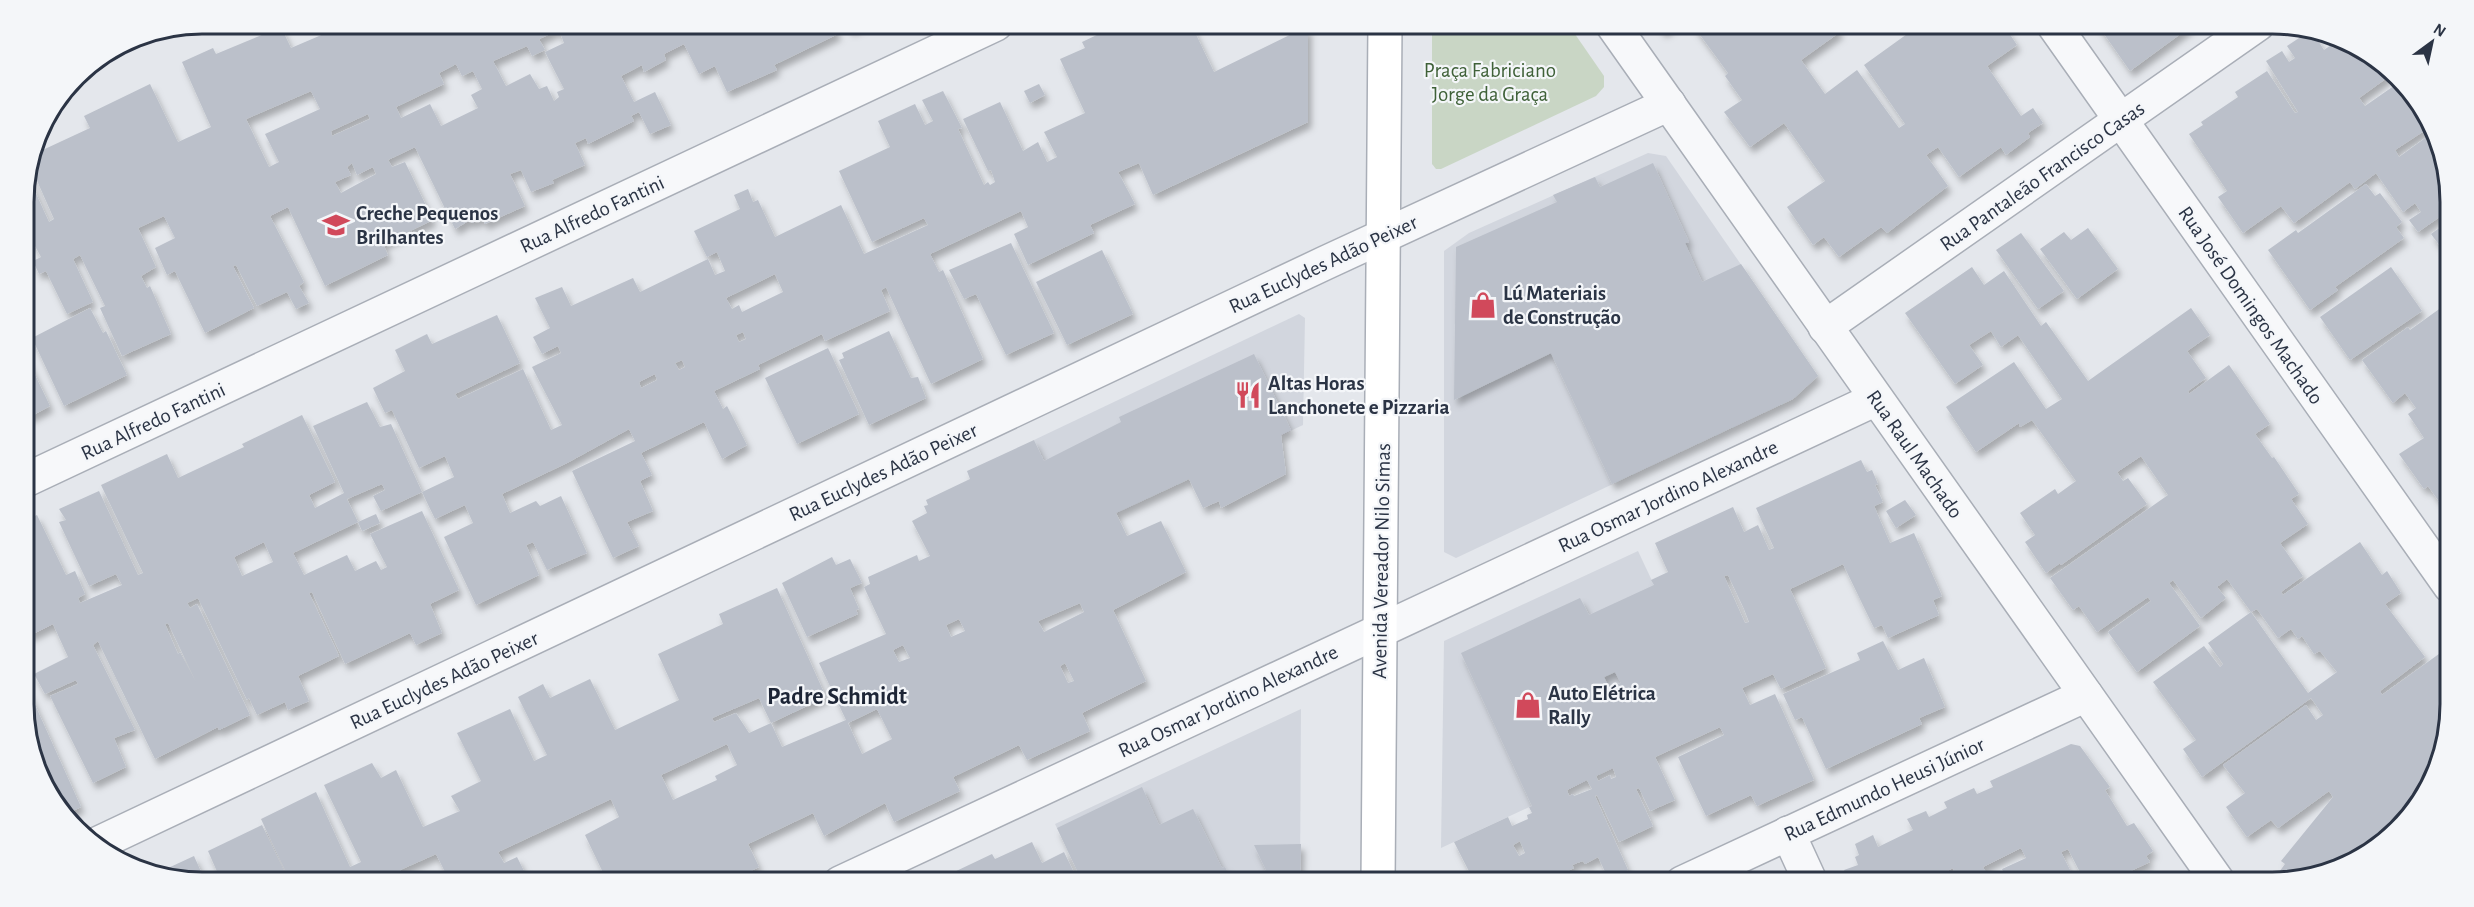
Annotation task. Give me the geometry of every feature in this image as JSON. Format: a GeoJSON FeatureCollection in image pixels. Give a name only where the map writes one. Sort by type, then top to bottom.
{"type":"FeatureCollection","features":[{"type":"Feature","properties":{"kind":"main road","name":"Avenida Vereador Nilo Simas"},"geometry":{"type":"LineString","coordinates":[[1378,872],[1385,34]]}},
{"type":"Feature","properties":{"kind":"street","name":"Rua Raul Machado"},"geometry":{"type":"LineString","coordinates":[[1619,34],[2211,872]]}},
{"type":"Feature","properties":{"kind":"street","name":"Rua José Domingos Machado"},"geometry":{"type":"LineString","coordinates":[[2060,34],[2440,572]]}},
{"type":"Feature","properties":{"kind":"street","name":"Rua Pantaleão Francisco Casas"},"geometry":{"type":"LineString","coordinates":[[1826,327],[2244,34]]}},
{"type":"Feature","properties":{"kind":"street","name":"Rua Alfredo Fantini"},"geometry":{"type":"LineString","coordinates":[[34,476],[973,35]]}},
{"type":"Feature","properties":{"kind":"street","name":"Rua Euclydes Adão Peixer"},"geometry":{"type":"LineString","coordinates":[[104,840],[1383,236],[1669,104]]}},
{"type":"Feature","properties":{"kind":"street","name":"Rua Osmar Jordino Alexandre"},"geometry":{"type":"LineString","coordinates":[[863,872],[1876,399]]}},
{"type":"Feature","properties":{"kind":"street","name":"Rua Edmundo Heusi Júnior"},"geometry":{"type":"LineString","coordinates":[[1705,872],[2086,695]]}},
{"type":"Feature","properties":{"kind":"street"},"geometry":{"type":"LineString","coordinates":[[1788,833],[1806,872]]}},
{"type":"Feature","properties":{"kind":"shaded area"},"geometry":{"type":"Polygon","coordinates":[[[1648,153],[1666,156],[1818,376],[1793,399],[1456,558],[1444,552],[1444,251],[1469,233],[1648,153]]]}},
{"type":"Feature","properties":{"kind":"shaded area"},"geometry":{"type":"Polygon","coordinates":[[[1299,314],[1305,318],[1303,425],[1077,532],[1034,440],[1299,314]]]}},
{"type":"Feature","properties":{"kind":"shaded area"},"geometry":{"type":"Polygon","coordinates":[[[1638,551],[1654,585],[1652,750],[1441,848],[1444,641],[1638,551]]]}},
{"type":"Feature","properties":{"kind":"shaded area"},"geometry":{"type":"Polygon","coordinates":[[[1301,709],[1300,872],[1078,872],[1055,824],[1301,709]]]}},
{"type":"Feature","properties":{"kind":"green space","name":"Praça Fabriciano Jorge da Graça"},"geometry":{"type":"Polygon","coordinates":[[[1432,34],[1575,34],[1604,76],[1604,87],[1596,96],[1441,169],[1436,169],[1432,164],[1432,34]]]}},
{"type":"Feature","properties":{"kind":"building"},"geometry":{"type":"Polygon","coordinates":[[[1291,34],[1308,34],[1308,122],[1153,195],[1139,163],[1118,172],[1135,204],[1090,225],[1094,233],[1028,265],[1014,234],[1028,227],[1021,211],[930,254],[939,272],[943,270],[983,359],[931,384],[886,287],[881,290],[890,311],[825,341],[822,334],[758,365],[760,369],[714,391],[723,409],[727,406],[747,445],[722,459],[704,422],[641,453],[652,475],[640,481],[653,511],[627,522],[639,546],[613,558],[572,471],[635,441],[629,429],[567,463],[502,494],[510,513],[536,501],[540,506],[561,496],[587,553],[547,570],[533,542],[526,545],[539,575],[476,605],[444,537],[473,523],[465,505],[435,519],[422,492],[454,477],[445,456],[419,468],[392,410],[385,413],[373,388],[405,371],[395,350],[427,334],[432,344],[497,315],[520,363],[455,394],[458,399],[523,369],[551,430],[562,425],[532,367],[561,353],[558,346],[542,354],[533,337],[550,328],[535,298],[562,287],[571,306],[633,278],[640,292],[708,259],[715,275],[725,271],[717,252],[707,257],[694,231],[740,209],[734,195],[748,189],[753,202],[758,200],[775,237],[841,205],[864,254],[928,225],[924,218],[872,242],[839,171],[890,147],[878,121],[915,104],[925,125],[933,121],[922,100],[943,91],[962,128],[958,129],[984,185],[988,182],[990,185],[995,182],[991,170],[988,171],[963,119],[1000,102],[1023,151],[1038,142],[1047,162],[1057,157],[1044,132],[1085,113],[1060,59],[1085,48],[1082,42],[1098,35],[1196,35],[1214,72],[1291,34]],[[775,274],[726,298],[732,309],[739,305],[742,312],[783,292],[775,274]],[[743,332],[736,335],[739,342],[746,339],[743,332]],[[682,360],[675,363],[679,370],[685,367],[682,360]],[[655,374],[639,382],[641,388],[657,380],[655,374]]]}},
{"type":"Feature","properties":{"kind":"building"},"geometry":{"type":"Polygon","coordinates":[[[1700,34],[1837,34],[1801,60],[1825,94],[1857,70],[1899,128],[1905,124],[1864,65],[1907,34],[2010,34],[2017,45],[1987,66],[2021,116],[2033,108],[2043,123],[2028,133],[2030,137],[2006,155],[2001,147],[1959,177],[1938,147],[1926,155],[1948,186],[1887,233],[1881,227],[1839,257],[1824,237],[1813,245],[1787,207],[1825,181],[1784,123],[1750,147],[1724,112],[1742,100],[1725,76],[1728,73],[1700,34]]]}},
{"type":"Feature","properties":{"kind":"building"},"geometry":{"type":"Polygon","coordinates":[[[2104,34],[2180,34],[2130,71],[2104,34]]]}},
{"type":"Feature","properties":{"kind":"building"},"geometry":{"type":"Polygon","coordinates":[[[262,35],[285,35],[291,48],[321,35],[548,35],[539,39],[545,50],[532,56],[527,46],[493,61],[506,86],[530,74],[539,89],[547,86],[554,101],[559,97],[557,92],[564,89],[545,52],[564,43],[561,35],[837,35],[774,65],[777,70],[727,92],[715,66],[699,74],[684,44],[664,54],[666,60],[644,72],[642,65],[621,76],[634,102],[655,92],[671,125],[650,134],[639,112],[631,116],[634,121],[588,144],[586,138],[575,143],[585,165],[552,180],[554,183],[531,192],[521,170],[510,174],[525,206],[485,224],[482,218],[472,223],[470,220],[455,229],[415,147],[388,160],[392,167],[405,162],[433,220],[383,244],[388,255],[325,286],[288,207],[270,216],[304,282],[299,286],[309,303],[296,309],[287,292],[257,306],[236,265],[233,266],[254,308],[205,333],[175,271],[167,275],[155,248],[175,238],[164,216],[138,228],[156,267],[141,276],[147,288],[150,286],[171,334],[122,356],[100,308],[105,306],[80,255],[73,259],[93,302],[67,314],[46,271],[39,274],[35,265],[35,260],[41,257],[35,246],[35,191],[49,222],[54,219],[36,179],[43,150],[90,128],[84,116],[150,84],[178,142],[211,127],[182,62],[213,48],[216,54],[262,35]],[[456,64],[439,73],[444,84],[396,107],[401,118],[430,104],[441,126],[478,108],[471,95],[482,89],[473,71],[462,76],[456,64]],[[311,91],[246,119],[269,167],[279,162],[265,134],[320,109],[311,91]],[[368,114],[331,131],[332,136],[370,119],[368,114]],[[352,163],[347,167],[351,175],[335,182],[341,193],[376,174],[373,167],[357,175],[352,163]]]}},
{"type":"Feature","properties":{"kind":"building"},"geometry":{"type":"Polygon","coordinates":[[[2300,37],[2318,41],[2324,50],[2331,45],[2365,63],[2385,79],[2359,98],[2365,106],[2393,87],[2405,100],[2424,131],[2395,150],[2399,157],[2427,137],[2438,180],[2440,217],[2418,232],[2409,220],[2421,212],[2415,203],[2403,212],[2376,173],[2355,189],[2350,182],[2294,223],[2281,206],[2243,233],[2218,197],[2227,191],[2189,134],[2203,125],[2201,122],[2238,97],[2235,92],[2267,71],[2295,113],[2298,112],[2266,61],[2282,51],[2289,62],[2295,58],[2287,46],[2300,37]]]}},
{"type":"Feature","properties":{"kind":"building"},"geometry":{"type":"Polygon","coordinates":[[[1039,84],[1045,95],[1030,103],[1024,91],[1039,84]]]}},
{"type":"Feature","properties":{"kind":"building"},"geometry":{"type":"Polygon","coordinates":[[[1653,163],[1689,242],[1685,243],[1702,282],[1741,264],[1818,376],[1793,399],[1612,484],[1551,353],[1454,400],[1456,247],[1557,202],[1553,195],[1595,177],[1600,187],[1653,163]]]}},
{"type":"Feature","properties":{"kind":"building"},"geometry":{"type":"Polygon","coordinates":[[[2366,184],[2375,196],[2380,193],[2402,222],[2396,227],[2404,238],[2335,287],[2338,290],[2310,310],[2268,250],[2296,230],[2298,233],[2366,184]]]}},
{"type":"Feature","properties":{"kind":"building"},"geometry":{"type":"Polygon","coordinates":[[[2088,228],[2118,269],[2077,299],[2040,249],[2064,232],[2071,240],[2088,228]]]}},
{"type":"Feature","properties":{"kind":"building"},"geometry":{"type":"Polygon","coordinates":[[[2440,228],[2440,246],[2431,234],[2440,228]]]}},
{"type":"Feature","properties":{"kind":"building"},"geometry":{"type":"Polygon","coordinates":[[[2021,233],[2064,291],[2038,309],[1996,250],[2021,233]]]}},
{"type":"Feature","properties":{"kind":"building"},"geometry":{"type":"Polygon","coordinates":[[[1011,243],[1054,333],[1006,355],[976,294],[964,299],[949,270],[1011,243]]]}},
{"type":"Feature","properties":{"kind":"building"},"geometry":{"type":"Polygon","coordinates":[[[1102,250],[1133,314],[1067,345],[1036,282],[1102,250]]]}},
{"type":"Feature","properties":{"kind":"building"},"geometry":{"type":"Polygon","coordinates":[[[1972,267],[1984,285],[2004,271],[2041,326],[2046,322],[2088,381],[2191,308],[2210,335],[2187,351],[2206,378],[2188,391],[2189,394],[2229,365],[2270,424],[2255,434],[2299,494],[2291,499],[2308,524],[2280,543],[2303,576],[2281,592],[2283,595],[2360,542],[2382,575],[2387,571],[2401,593],[2385,604],[2425,657],[2380,691],[2382,695],[2440,653],[2440,705],[2431,759],[2417,789],[2405,807],[2374,838],[2326,864],[2279,872],[2285,864],[2281,861],[2333,797],[2329,791],[2278,828],[2271,820],[2247,837],[2226,807],[2245,793],[2223,765],[2306,705],[2316,720],[2323,715],[2311,698],[2202,777],[2183,749],[2196,740],[2153,682],[2204,646],[2220,667],[2223,664],[2208,643],[2251,612],[2227,579],[2217,587],[2226,598],[2201,618],[2173,580],[2169,583],[2200,626],[2137,672],[2108,632],[2151,601],[2148,597],[2097,632],[2079,606],[2073,610],[2050,578],[2168,495],[2141,456],[2117,472],[2123,481],[2128,478],[2147,504],[2061,565],[2060,563],[2046,573],[2025,542],[2035,535],[2020,513],[2055,489],[2058,494],[2076,481],[2032,420],[2020,427],[2019,423],[1976,452],[1946,407],[2014,362],[2046,409],[2062,399],[2018,335],[2001,347],[1991,331],[1969,345],[1983,365],[1955,384],[1905,313],[1972,267]],[[2257,609],[2251,612],[2308,693],[2337,672],[2320,651],[2314,654],[2302,636],[2298,639],[2291,629],[2278,638],[2257,609]]]}},
{"type":"Feature","properties":{"kind":"building"},"geometry":{"type":"Polygon","coordinates":[[[2391,267],[2422,311],[2350,360],[2320,317],[2391,267]]]}},
{"type":"Feature","properties":{"kind":"building"},"geometry":{"type":"Polygon","coordinates":[[[90,308],[103,333],[106,331],[127,375],[64,406],[35,344],[35,337],[90,308]]]}},
{"type":"Feature","properties":{"kind":"building"},"geometry":{"type":"Polygon","coordinates":[[[2440,308],[2440,503],[2428,486],[2424,489],[2399,454],[2424,438],[2408,414],[2416,408],[2405,393],[2393,403],[2362,360],[2408,327],[2410,330],[2440,308]]]}},
{"type":"Feature","properties":{"kind":"building"},"geometry":{"type":"Polygon","coordinates":[[[889,331],[911,378],[918,377],[926,398],[869,425],[839,360],[844,358],[842,353],[889,331]]]}},
{"type":"Feature","properties":{"kind":"building"},"geometry":{"type":"Polygon","coordinates":[[[828,348],[859,414],[797,444],[765,378],[828,348]]]}},
{"type":"Feature","properties":{"kind":"building"},"geometry":{"type":"Polygon","coordinates":[[[1254,354],[1291,430],[1281,435],[1286,474],[1221,508],[1219,501],[1203,508],[1189,479],[1116,513],[1127,536],[1161,521],[1186,572],[1113,610],[1146,681],[1082,713],[1090,731],[1027,760],[1019,745],[953,777],[960,791],[894,822],[885,803],[824,836],[813,813],[748,844],[759,867],[749,872],[603,872],[585,835],[619,817],[611,799],[498,852],[504,863],[517,857],[524,872],[461,872],[460,870],[445,872],[436,854],[400,870],[401,872],[286,872],[261,819],[316,792],[350,867],[361,862],[324,785],[372,763],[381,778],[396,770],[423,827],[460,811],[451,796],[481,781],[457,733],[510,709],[534,761],[547,755],[518,697],[543,684],[550,698],[590,679],[615,730],[679,700],[658,654],[723,624],[719,614],[777,588],[826,697],[771,723],[782,747],[846,720],[819,663],[886,634],[864,587],[870,584],[868,577],[917,555],[919,561],[930,556],[912,521],[927,513],[924,506],[928,505],[926,500],[970,479],[967,471],[1034,440],[1044,461],[1121,422],[1119,417],[1254,354]],[[1080,603],[1038,621],[1044,632],[1084,612],[1080,603]],[[959,619],[946,625],[951,637],[965,631],[959,619]],[[903,645],[893,650],[899,662],[910,658],[903,645]],[[1065,663],[1060,666],[1068,683],[1074,681],[1065,663]],[[759,698],[712,718],[714,722],[736,713],[749,733],[771,723],[759,698]],[[877,709],[848,723],[862,754],[892,739],[877,709]],[[727,744],[661,775],[673,800],[717,780],[715,776],[737,765],[727,744]]]}},
{"type":"Feature","properties":{"kind":"building"},"geometry":{"type":"Polygon","coordinates":[[[35,374],[50,406],[35,414],[35,374]]]}},
{"type":"Feature","properties":{"kind":"building"},"geometry":{"type":"Polygon","coordinates":[[[367,402],[380,427],[391,424],[422,492],[381,511],[373,496],[385,490],[382,484],[347,499],[358,522],[293,553],[304,575],[347,555],[355,571],[376,561],[381,570],[387,567],[370,534],[422,511],[459,590],[430,604],[442,633],[416,645],[410,633],[345,664],[312,592],[309,593],[339,656],[298,676],[309,701],[288,710],[285,702],[257,715],[249,698],[247,700],[198,598],[187,603],[190,608],[197,604],[250,715],[219,730],[218,727],[155,759],[98,641],[93,645],[135,730],[114,738],[126,767],[93,783],[50,696],[78,684],[76,680],[45,694],[34,674],[68,657],[53,624],[34,633],[34,516],[37,515],[66,575],[75,571],[85,594],[78,598],[80,603],[122,585],[116,574],[89,586],[59,522],[66,520],[59,509],[99,491],[138,575],[143,573],[101,485],[167,454],[178,478],[244,447],[242,444],[302,415],[335,482],[309,495],[315,508],[344,493],[313,426],[367,402]],[[264,542],[234,557],[242,576],[273,562],[264,542]],[[168,623],[165,624],[178,654],[180,652],[196,682],[168,623]]]}},
{"type":"Feature","properties":{"kind":"building"},"geometry":{"type":"Polygon","coordinates":[[[1861,460],[1867,472],[1872,470],[1878,484],[1875,485],[1883,502],[1874,506],[1890,543],[1914,533],[1942,596],[1933,600],[1939,615],[1888,638],[1882,625],[1874,628],[1843,564],[1790,589],[1826,668],[1781,689],[1773,674],[1742,688],[1750,705],[1775,694],[1814,780],[1757,806],[1751,795],[1706,816],[1678,757],[1724,735],[1720,727],[1655,757],[1675,800],[1650,811],[1639,788],[1636,789],[1653,826],[1619,842],[1597,795],[1595,796],[1628,870],[1605,872],[1598,857],[1585,864],[1583,861],[1572,865],[1574,868],[1565,872],[1469,872],[1454,842],[1508,817],[1512,826],[1528,819],[1527,815],[1532,813],[1529,807],[1532,806],[1461,653],[1580,598],[1589,615],[1654,585],[1651,580],[1668,572],[1655,543],[1733,507],[1744,532],[1758,525],[1769,550],[1774,548],[1756,508],[1861,460]],[[1728,575],[1724,576],[1745,623],[1749,622],[1744,609],[1728,575]],[[1615,672],[1604,677],[1609,688],[1621,683],[1615,672]],[[1613,768],[1596,776],[1598,781],[1610,775],[1611,779],[1616,777],[1613,768]],[[1587,780],[1567,790],[1569,796],[1573,794],[1574,796],[1592,789],[1587,780]],[[1520,841],[1513,845],[1519,856],[1525,853],[1520,841]]]}},
{"type":"Feature","properties":{"kind":"building"},"geometry":{"type":"Polygon","coordinates":[[[1905,500],[1916,515],[1896,528],[1886,511],[1905,500]]]}},
{"type":"Feature","properties":{"kind":"building"},"geometry":{"type":"Polygon","coordinates":[[[376,514],[380,523],[362,531],[358,522],[376,514]]]}},
{"type":"Feature","properties":{"kind":"building"},"geometry":{"type":"Polygon","coordinates":[[[832,557],[836,565],[850,559],[862,583],[850,588],[859,609],[856,610],[858,614],[807,637],[782,583],[832,557]]]}},
{"type":"Feature","properties":{"kind":"building"},"geometry":{"type":"Polygon","coordinates":[[[1883,641],[1898,670],[1924,658],[1945,707],[1919,718],[1922,724],[1826,769],[1802,717],[1795,720],[1783,694],[1860,660],[1857,653],[1883,641]]]}},
{"type":"Feature","properties":{"kind":"building"},"geometry":{"type":"Polygon","coordinates":[[[34,703],[81,807],[73,811],[52,779],[43,759],[34,703]]]}},
{"type":"Feature","properties":{"kind":"building"},"geometry":{"type":"Polygon","coordinates":[[[2071,744],[2080,746],[2110,787],[2105,790],[2127,826],[2134,823],[2153,851],[2146,856],[2150,862],[2129,872],[2080,872],[2068,849],[2061,852],[2071,872],[2003,872],[2002,869],[2026,858],[2021,848],[1983,867],[1986,872],[1952,872],[1954,871],[1953,868],[1945,872],[1845,872],[1844,870],[1858,865],[1855,857],[1859,855],[1855,844],[1873,835],[1878,847],[1913,830],[1907,819],[1926,811],[1929,817],[1947,808],[1944,802],[1974,788],[1977,794],[1993,787],[1990,781],[2071,744]]]}},
{"type":"Feature","properties":{"kind":"building"},"geometry":{"type":"Polygon","coordinates":[[[1142,787],[1159,825],[1193,809],[1222,868],[1225,867],[1228,872],[1078,872],[1057,828],[1142,787]]]}},
{"type":"Feature","properties":{"kind":"building"},"geometry":{"type":"Polygon","coordinates":[[[262,825],[285,872],[217,872],[208,851],[262,825]]]}},
{"type":"Feature","properties":{"kind":"building"},"geometry":{"type":"Polygon","coordinates":[[[1032,842],[1042,863],[1064,852],[1074,872],[954,872],[992,854],[995,859],[1032,842]]]}},
{"type":"Feature","properties":{"kind":"building"},"geometry":{"type":"Polygon","coordinates":[[[1301,844],[1300,872],[1262,872],[1266,870],[1254,845],[1301,844]]]}},
{"type":"Feature","properties":{"kind":"building"},"geometry":{"type":"Polygon","coordinates":[[[194,856],[201,872],[180,871],[167,869],[194,856]]]}},
{"type":"Feature","properties":{"kind":"place","name":"Creche Pequenos Brilhantes"},"geometry":{"type":"Point","coordinates":[336,225]}},
{"type":"Feature","properties":{"kind":"place","name":"Lú Materiais de Construção"},"geometry":{"type":"Point","coordinates":[1483,305]}},
{"type":"Feature","properties":{"kind":"place","name":"Altas Horas Lanchonete e Pizzaria"},"geometry":{"type":"Point","coordinates":[1248,395]}},
{"type":"Feature","properties":{"kind":"place","name":"Auto Elétrica Rally"},"geometry":{"type":"Point","coordinates":[1528,705]}},
{"type":"Feature","properties":{"kind":"district","name":"Padre Schmidt"},"geometry":{"type":"Point","coordinates":[837,696]}}]}
